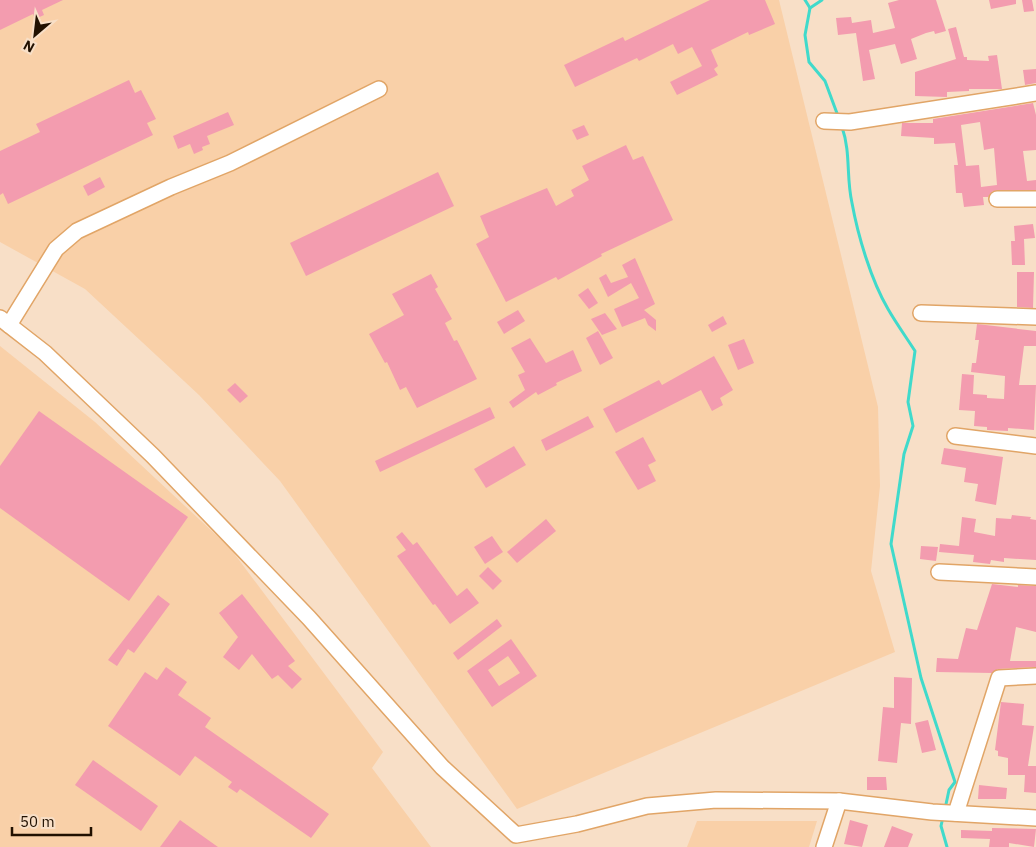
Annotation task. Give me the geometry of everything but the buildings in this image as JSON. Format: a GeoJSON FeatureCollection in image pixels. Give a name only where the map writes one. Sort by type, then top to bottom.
{"type":"FeatureCollection","features":[{"type":"Feature","properties":{"kind":"street"},"geometry":{"type":"LineString","coordinates":[[378,89],[238,159],[171,187],[77,231],[56,249],[4,322],[45,353],[153,456],[310,618],[442,767],[516,841],[647,806],[716,800],[839,801],[932,812],[1036,818]]}},
{"type":"Feature","properties":{"kind":"street"},"geometry":{"type":"LineString","coordinates":[[824,121],[850,122],[1036,93]]}},
{"type":"Feature","properties":{"kind":"street"},"geometry":{"type":"LineString","coordinates":[[997,199],[1036,199]]}},
{"type":"Feature","properties":{"kind":"street"},"geometry":{"type":"LineString","coordinates":[[921,313],[1036,316]]}},
{"type":"Feature","properties":{"kind":"street"},"geometry":{"type":"LineString","coordinates":[[955,436],[1036,446]]}},
{"type":"Feature","properties":{"kind":"street"},"geometry":{"type":"LineString","coordinates":[[939,572],[1036,577]]}},
{"type":"Feature","properties":{"kind":"street"},"geometry":{"type":"LineString","coordinates":[[956,813],[999,678],[1032,676]]}},
{"type":"Feature","properties":{"kind":"street"},"geometry":{"type":"LineString","coordinates":[[824,847],[839,801]]}},
{"type":"Feature","properties":{"kind":"shaded area"},"geometry":{"type":"Polygon","coordinates":[[[0,0],[779,0],[878,407],[880,486],[871,571],[895,652],[517,809],[280,481],[199,395],[85,289],[0,242],[0,0]]]}},
{"type":"Feature","properties":{"kind":"shaded area"},"geometry":{"type":"Polygon","coordinates":[[[0,346],[95,422],[230,548],[383,752],[372,768],[431,847],[0,847],[0,346]]]}},
{"type":"Feature","properties":{"kind":"shaded area"},"geometry":{"type":"Polygon","coordinates":[[[697,821],[817,821],[809,847],[687,847],[697,821]]]}},
{"type":"Feature","properties":{"kind":"waterway"},"geometry":{"type":"LineString","coordinates":[[805,0],[810,8]]}},
{"type":"Feature","properties":{"kind":"waterway"},"geometry":{"type":"LineString","coordinates":[[822,0],[810,8],[805,35],[809,62],[825,81],[838,116]]}},
{"type":"Feature","properties":{"kind":"waterway"},"geometry":{"type":"LineString","coordinates":[[842,127],[847,146],[850,193],[866,258],[882,297],[915,351],[908,402],[913,426],[904,454],[891,544],[921,678],[955,782],[949,790],[945,809]]}},
{"type":"Feature","properties":{"kind":"waterway"},"geometry":{"type":"LineString","coordinates":[[943,817],[941,826],[947,847]]}}]}
